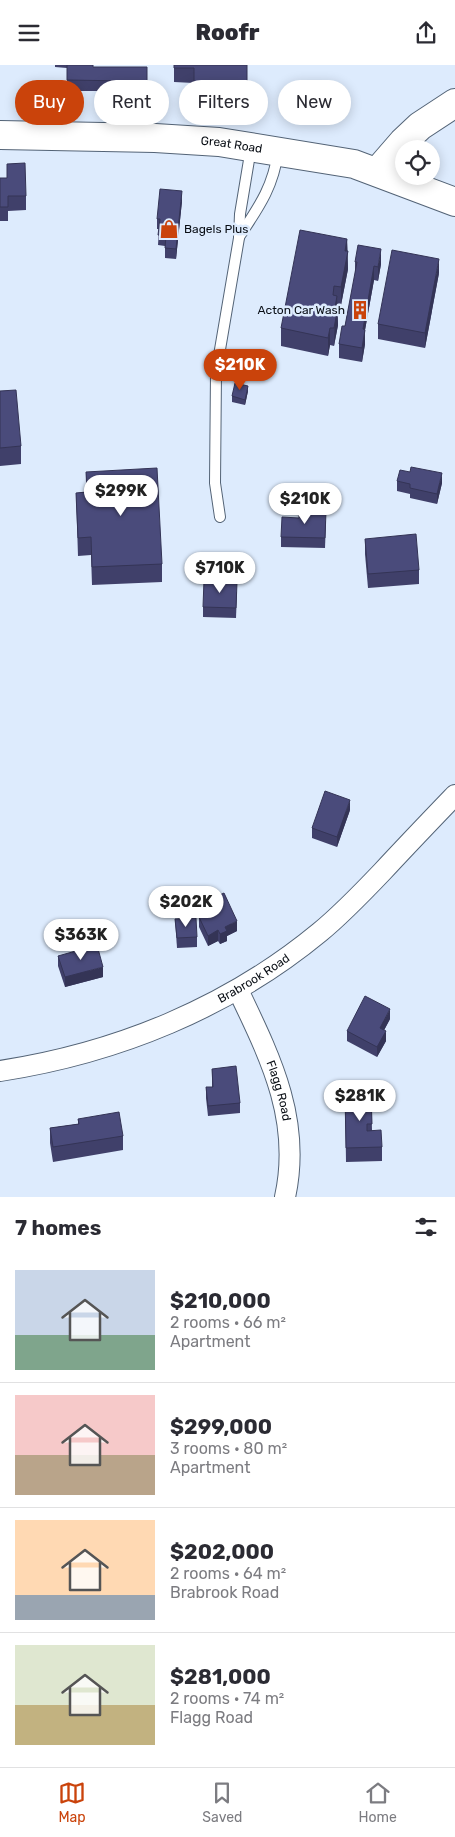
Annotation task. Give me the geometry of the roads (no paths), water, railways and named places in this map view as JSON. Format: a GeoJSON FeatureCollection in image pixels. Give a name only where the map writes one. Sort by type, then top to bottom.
{"type":"FeatureCollection","features":[{"type":"Feature","properties":{"kind":"main road"},"geometry":{"type":"LineString","coordinates":[[376,172],[403,141],[420,126],[455,103]]}},
{"type":"Feature","properties":{"kind":"main road","name":"Great Road"},"geometry":{"type":"LineString","coordinates":[[0,135],[155,138],[251,147],[278,153],[354,164],[455,202]]}},
{"type":"Feature","properties":{"kind":"street","name":"Brabrook Road"},"geometry":{"type":"LineString","coordinates":[[0,1071],[56,1061],[124,1041],[196,1011],[238,990],[292,954],[342,913],[455,795]]}},
{"type":"Feature","properties":{"kind":"street","name":"Flagg Road"},"geometry":{"type":"LineString","coordinates":[[238,990],[264,1043],[287,1115],[291,1163],[285,1197]]}},
{"type":"Feature","properties":{"kind":"lane"},"geometry":{"type":"LineString","coordinates":[[220,517],[215,483],[216,373],[239,238],[240,214],[251,147]]}},
{"type":"Feature","properties":{"kind":"lane"},"geometry":{"type":"LineString","coordinates":[[239,238],[263,201],[276,169],[278,153]]}},
{"type":"Feature","properties":{"kind":"place","name":"Bagels Plus"},"geometry":{"type":"Point","coordinates":[169,229]}},
{"type":"Feature","properties":{"kind":"place","name":"Acton Car Wash"},"geometry":{"type":"Point","coordinates":[360,310]}}]}
